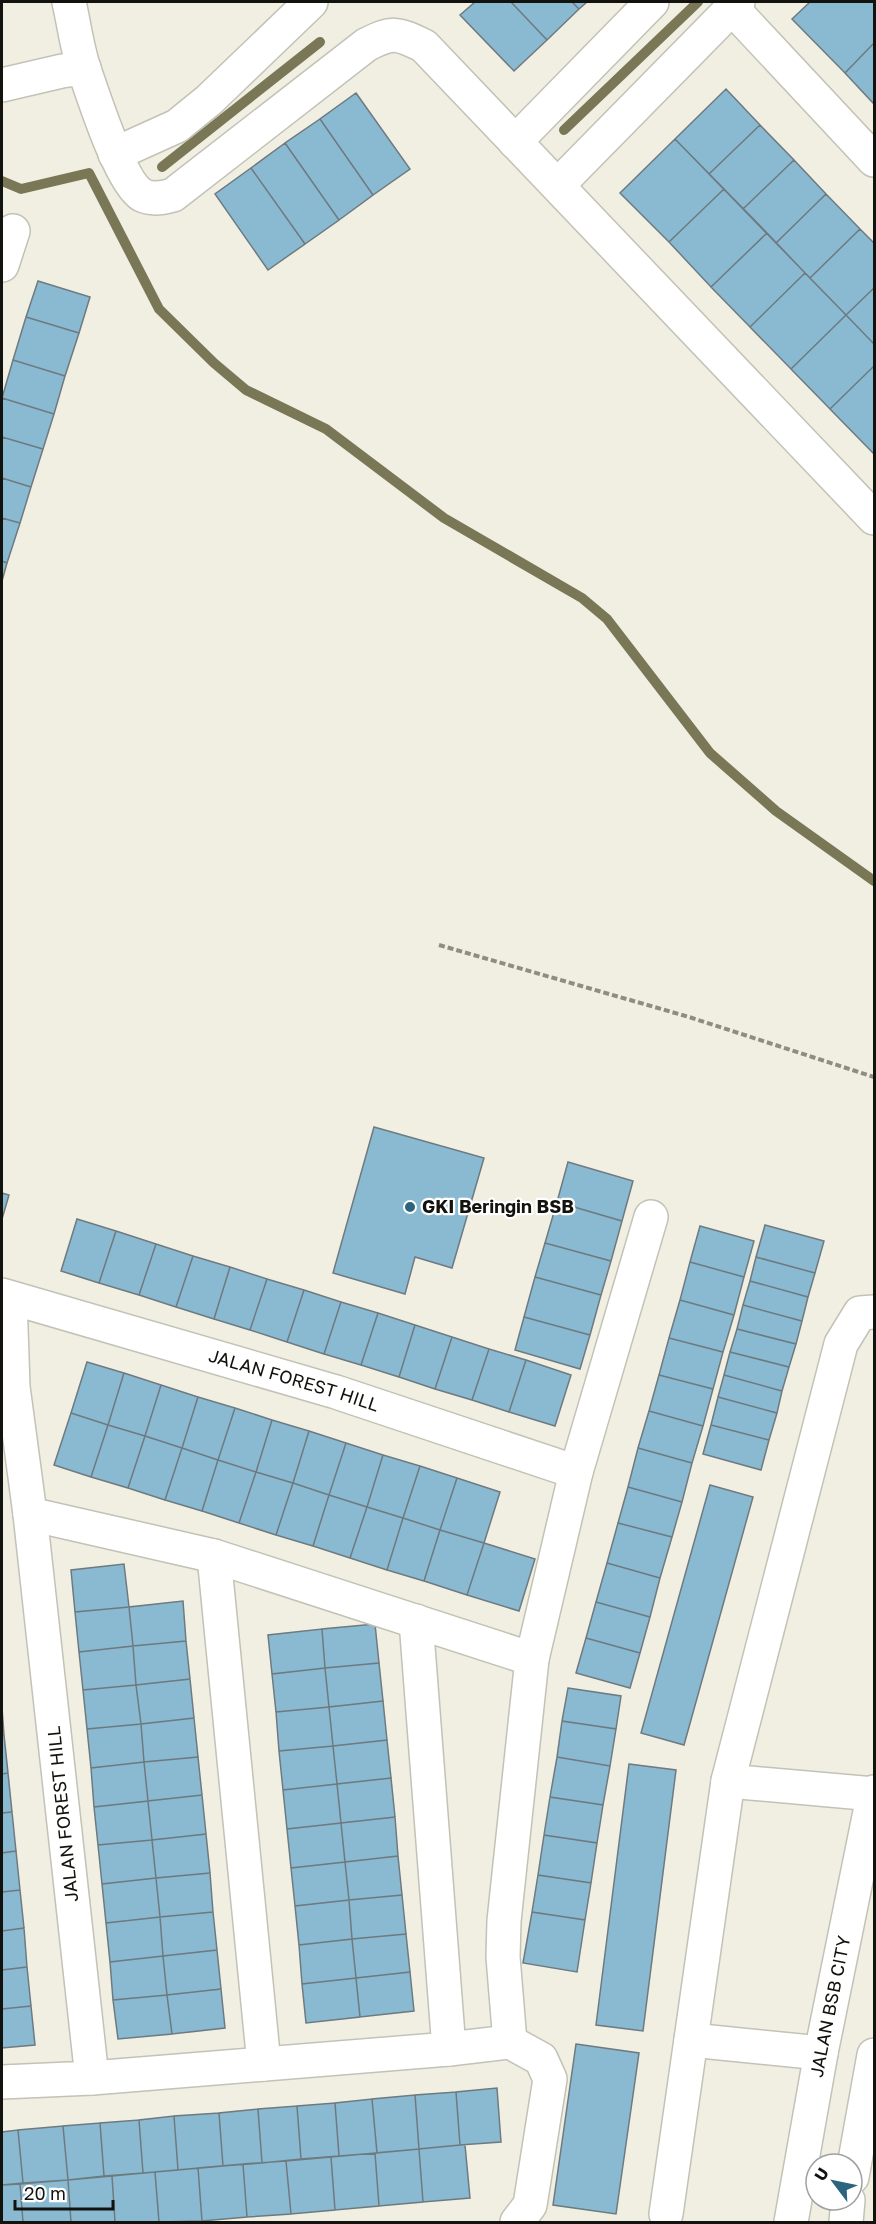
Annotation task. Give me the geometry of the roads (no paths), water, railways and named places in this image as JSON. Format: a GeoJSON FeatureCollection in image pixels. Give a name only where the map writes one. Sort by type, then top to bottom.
{"type":"FeatureCollection","features":[{"type":"Feature","properties":{"kind":"street"},"geometry":{"type":"LineString","coordinates":[[69,2],[84,68],[115,154],[127,181],[141,195],[156,199],[173,195],[366,45],[384,36],[401,35],[424,46],[874,518]]}},
{"type":"Feature","properties":{"kind":"street"},"geometry":{"type":"LineString","coordinates":[[115,154],[177,126],[209,100],[310,2]]}},
{"type":"Feature","properties":{"kind":"street"},"geometry":{"type":"LineString","coordinates":[[515,142],[652,2]]}},
{"type":"Feature","properties":{"kind":"street"},"geometry":{"type":"LineString","coordinates":[[558,185],[735,4],[874,160]]}},
{"type":"Feature","properties":{"kind":"street"},"geometry":{"type":"LineString","coordinates":[[2,85],[84,68]]}},
{"type":"Feature","properties":{"kind":"street"},"geometry":{"type":"LineString","coordinates":[[2,265],[13,231]]}},
{"type":"Feature","properties":{"kind":"street"},"geometry":{"type":"LineString","coordinates":[[510,2042],[503,1957],[504,1921],[532,1659],[576,1472],[651,1216]]}},
{"type":"Feature","properties":{"kind":"street","name":"JALAN FOREST HILL"},"geometry":{"type":"LineString","coordinates":[[93,2078],[30,1514],[7,1387],[6,1296],[336,1392],[576,1472]]}},
{"type":"Feature","properties":{"kind":"street"},"geometry":{"type":"LineString","coordinates":[[666,2214],[728,1781],[841,1344],[860,1314],[874,1312]]}},
{"type":"Feature","properties":{"kind":"street"},"geometry":{"type":"LineString","coordinates":[[30,1514],[214,1556],[532,1659]]}},
{"type":"Feature","properties":{"kind":"street"},"geometry":{"type":"LineString","coordinates":[[214,1556],[264,2064]]}},
{"type":"Feature","properties":{"kind":"street"},"geometry":{"type":"LineString","coordinates":[[416,1621],[449,2049]]}},
{"type":"Feature","properties":{"kind":"street"},"geometry":{"type":"LineString","coordinates":[[728,1781],[874,1793]]}},
{"type":"Feature","properties":{"kind":"street","name":"JALAN BSB CITY"},"geometry":{"type":"LineString","coordinates":[[791,2223],[821,2053],[874,1793]]}},
{"type":"Feature","properties":{"kind":"street"},"geometry":{"type":"LineString","coordinates":[[691,2040],[821,2053]]}},
{"type":"Feature","properties":{"kind":"street"},"geometry":{"type":"LineString","coordinates":[[2,2082],[93,2078],[510,2042],[541,2059],[550,2079],[530,2205],[517,2223]]}},
{"type":"Feature","properties":{"kind":"street"},"geometry":{"type":"LineString","coordinates":[[857,2152],[874,2055]]}},
{"type":"Feature","properties":{"kind":"waterway"},"geometry":{"type":"LineString","coordinates":[[564,130],[698,2]]}},
{"type":"Feature","properties":{"kind":"waterway"},"geometry":{"type":"LineString","coordinates":[[162,167],[320,42]]}},
{"type":"Feature","properties":{"kind":"waterway"},"geometry":{"type":"LineString","coordinates":[[2,181],[21,189],[89,173],[159,309],[214,363],[246,390],[326,429],[444,518],[582,598],[607,619],[710,753],[776,811],[874,881]]}},
{"type":"Feature","properties":{"kind":"place","name":"GKI Beringin BSB"},"geometry":{"type":"Point","coordinates":[410,1207]}}]}
